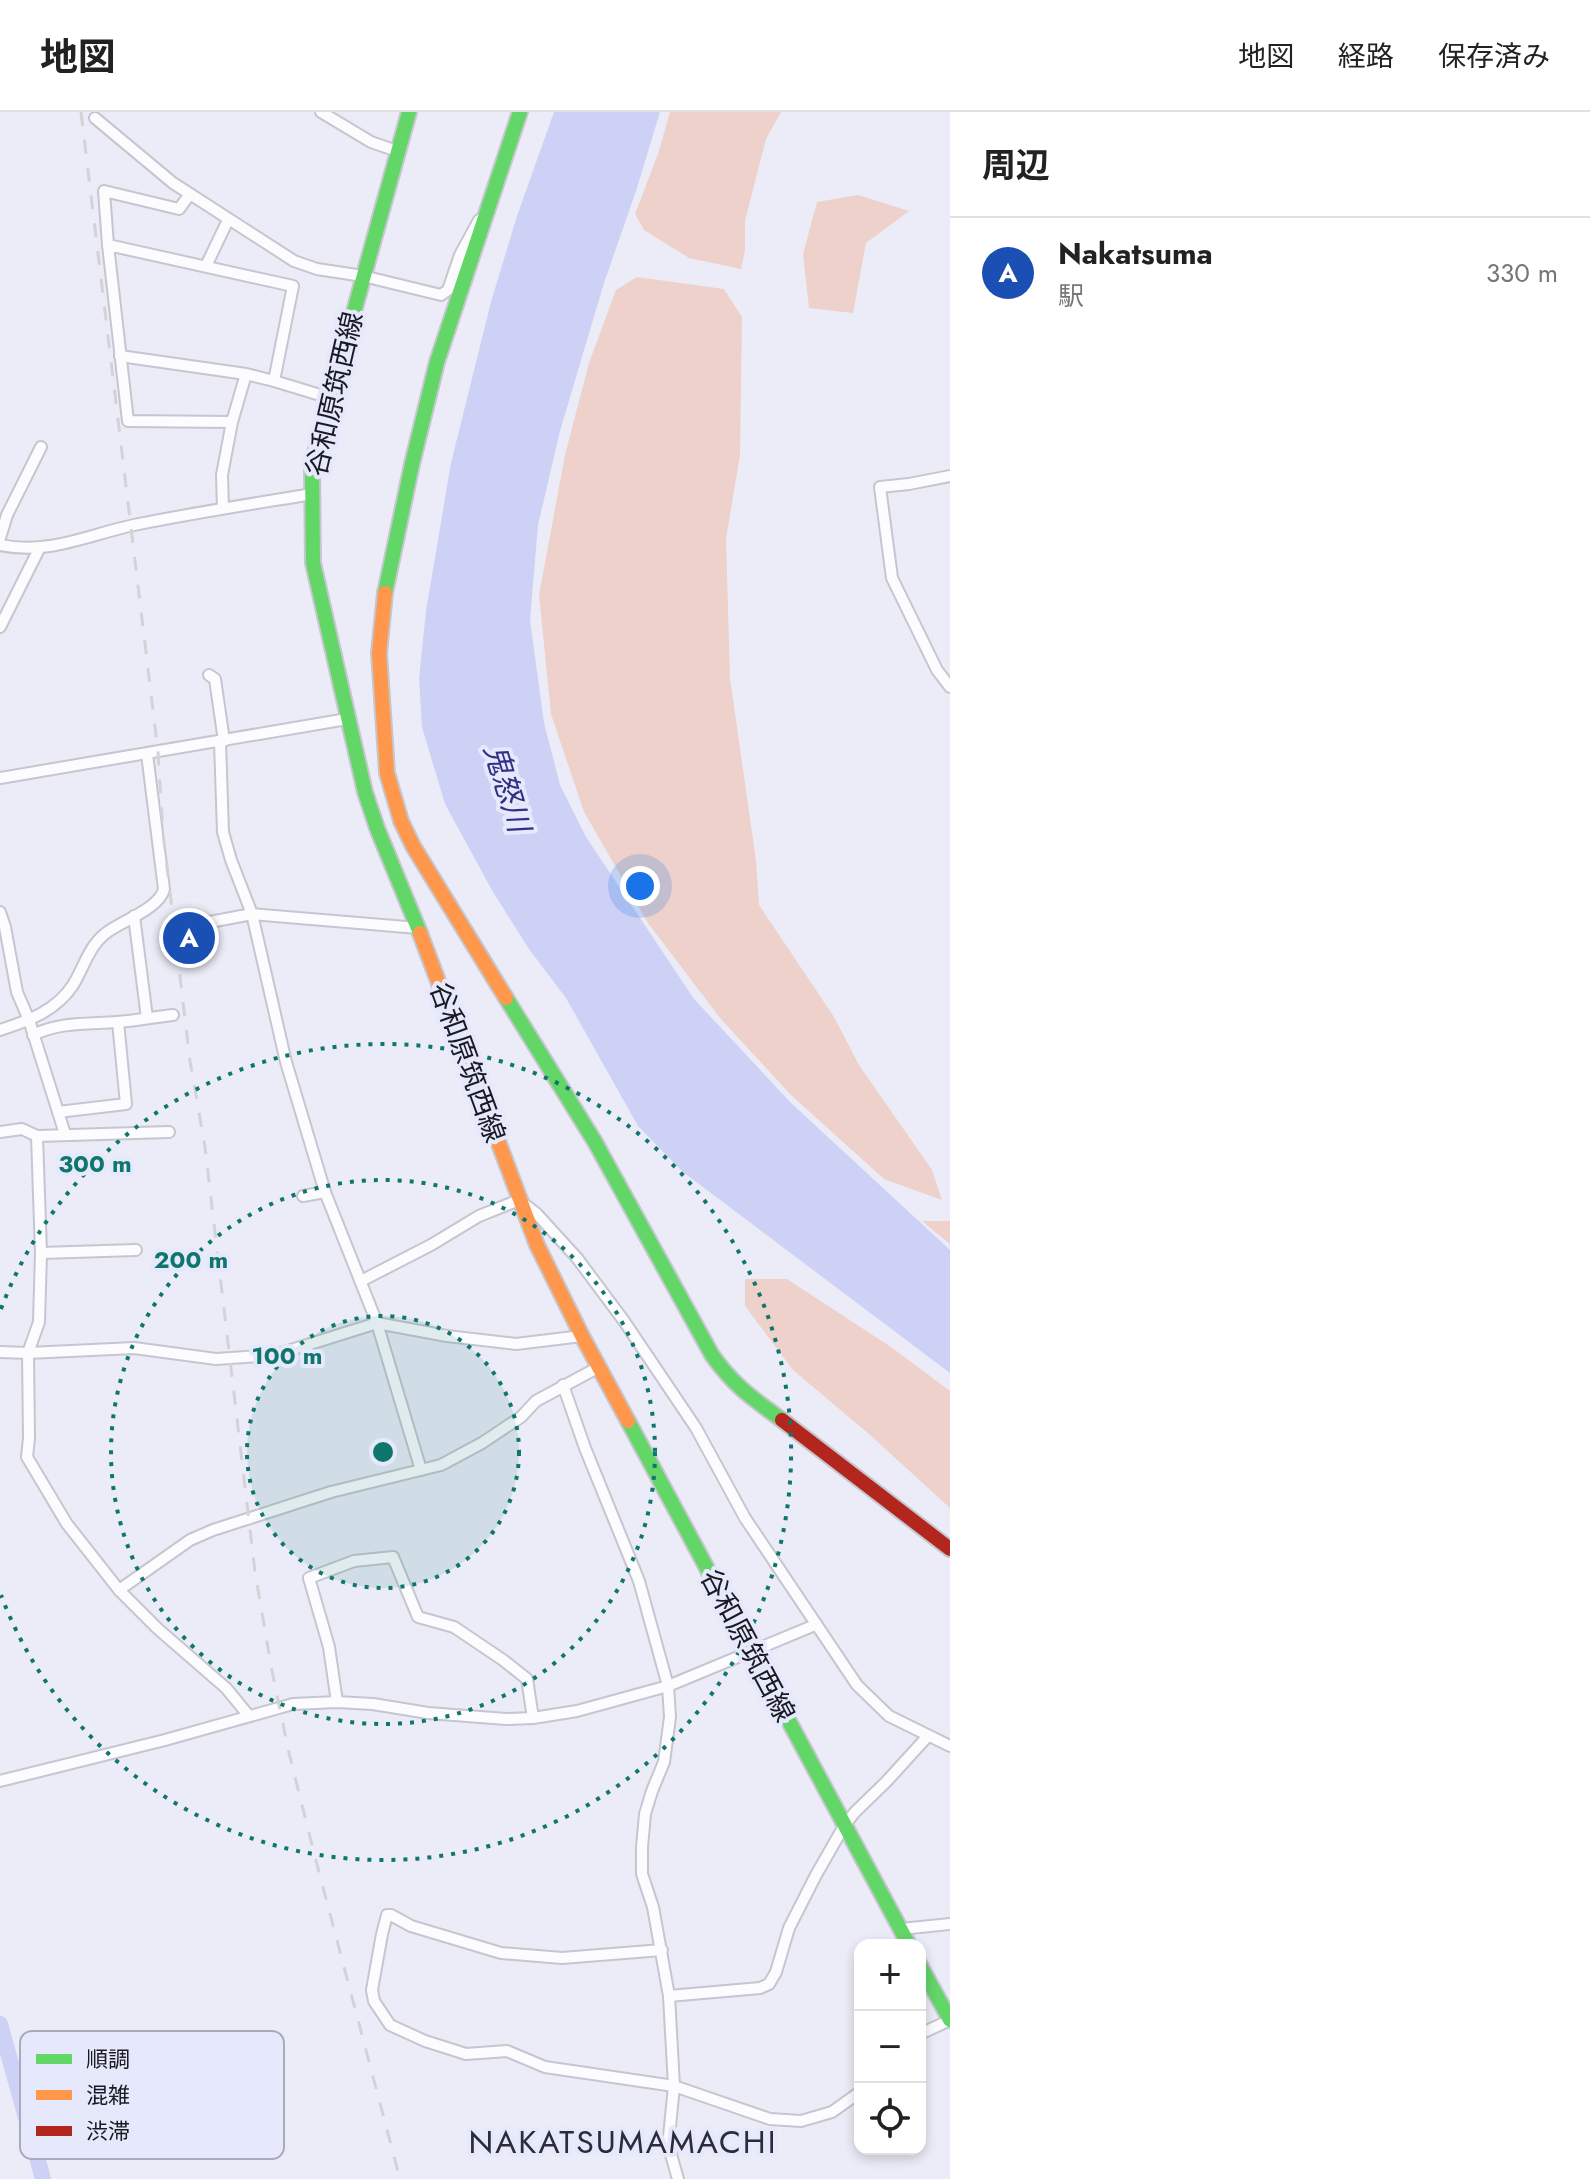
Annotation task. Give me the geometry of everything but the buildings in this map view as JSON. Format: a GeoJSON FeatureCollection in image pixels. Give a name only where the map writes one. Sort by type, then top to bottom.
{"type":"FeatureCollection","features":[{"type":"Feature","properties":{"kind":"main road","name":"谷和原筑西線"},"geometry":{"type":"LineString","coordinates":[[409,112],[312,464],[313,563],[365,792],[537,1245],[582,1336],[906,1939]]}},
{"type":"Feature","properties":{"kind":"main road"},"geometry":{"type":"LineString","coordinates":[[520,112],[437,362],[382,606],[379,653],[384,738],[391,790],[413,846],[595,1142],[712,1355],[728,1378],[950,1549]]}},
{"type":"Feature","properties":{"kind":"main road"},"geometry":{"type":"LineString","coordinates":[[926,1976],[950,2020]]}},
{"type":"Feature","properties":{"kind":"street"},"geometry":{"type":"LineString","coordinates":[[321,112],[371,142],[397,151]]}},
{"type":"Feature","properties":{"kind":"street"},"geometry":{"type":"LineString","coordinates":[[95,118],[173,183],[294,261],[317,269],[363,276],[441,295],[448,290],[460,255],[485,213]]}},
{"type":"Feature","properties":{"kind":"street"},"geometry":{"type":"LineString","coordinates":[[190,194],[179,209],[104,191],[128,421],[232,422]]}},
{"type":"Feature","properties":{"kind":"street"},"geometry":{"type":"LineString","coordinates":[[206,266],[228,220]]}},
{"type":"Feature","properties":{"kind":"street"},"geometry":{"type":"LineString","coordinates":[[108,245],[293,286],[274,381]]}},
{"type":"Feature","properties":{"kind":"street"},"geometry":{"type":"LineString","coordinates":[[120,356],[246,374],[330,398]]}},
{"type":"Feature","properties":{"kind":"street"},"geometry":{"type":"LineString","coordinates":[[223,508],[222,475],[232,422],[246,374]]}},
{"type":"Feature","properties":{"kind":"street"},"geometry":{"type":"LineString","coordinates":[[0,538],[7,515],[41,447]]}},
{"type":"Feature","properties":{"kind":"street"},"geometry":{"type":"LineString","coordinates":[[950,476],[880,487],[892,578],[937,670],[950,687]]}},
{"type":"Feature","properties":{"kind":"street"},"geometry":{"type":"LineString","coordinates":[[0,545],[39,549],[131,526],[312,494]]}},
{"type":"Feature","properties":{"kind":"street"},"geometry":{"type":"LineString","coordinates":[[0,627],[39,549]]}},
{"type":"Feature","properties":{"kind":"street"},"geometry":{"type":"LineString","coordinates":[[209,675],[215,679],[222,742],[223,832],[252,914],[286,1062],[325,1192],[377,1323],[421,1470]]}},
{"type":"Feature","properties":{"kind":"street"},"geometry":{"type":"LineString","coordinates":[[0,778],[347,719]]}},
{"type":"Feature","properties":{"kind":"street"},"geometry":{"type":"LineString","coordinates":[[0,1030],[29,1020],[61,1000],[72,987],[95,943],[162,896],[164,889],[147,754]]}},
{"type":"Feature","properties":{"kind":"street"},"geometry":{"type":"LineString","coordinates":[[0,912],[17,992],[29,1020],[65,1134]]}},
{"type":"Feature","properties":{"kind":"street"},"geometry":{"type":"LineString","coordinates":[[194,925],[252,914],[418,928]]}},
{"type":"Feature","properties":{"kind":"street"},"geometry":{"type":"LineString","coordinates":[[134,916],[147,1018]]}},
{"type":"Feature","properties":{"kind":"street"},"geometry":{"type":"LineString","coordinates":[[33,1035],[75,1024],[173,1015]]}},
{"type":"Feature","properties":{"kind":"street"},"geometry":{"type":"LineString","coordinates":[[58,1112],[126,1104],[118,1022]]}},
{"type":"Feature","properties":{"kind":"street"},"geometry":{"type":"LineString","coordinates":[[0,1132],[22,1129],[37,1136],[169,1132]]}},
{"type":"Feature","properties":{"kind":"street"},"geometry":{"type":"LineString","coordinates":[[37,1136],[41,1253],[39,1322],[28,1353],[27,1457],[67,1524],[119,1590],[158,1629],[226,1688],[249,1716]]}},
{"type":"Feature","properties":{"kind":"street"},"geometry":{"type":"LineString","coordinates":[[303,1196],[325,1192]]}},
{"type":"Feature","properties":{"kind":"street"},"geometry":{"type":"LineString","coordinates":[[361,1281],[479,1216],[519,1200],[537,1214],[577,1258],[624,1321],[696,1428],[745,1518],[857,1685],[889,1716],[950,1746]]}},
{"type":"Feature","properties":{"kind":"street"},"geometry":{"type":"LineString","coordinates":[[41,1253],[136,1250]]}},
{"type":"Feature","properties":{"kind":"street"},"geometry":{"type":"LineString","coordinates":[[0,1352],[134,1348],[216,1359],[275,1355],[377,1323],[516,1344],[582,1336]]}},
{"type":"Feature","properties":{"kind":"street"},"geometry":{"type":"LineString","coordinates":[[119,1590],[190,1540],[213,1530],[331,1492],[441,1465],[521,1417],[536,1401],[599,1367]]}},
{"type":"Feature","properties":{"kind":"street"},"geometry":{"type":"LineString","coordinates":[[563,1385],[639,1581],[668,1686],[670,1717],[664,1762],[645,1814],[642,1874],[653,1907],[669,1996],[674,2086],[669,2137],[678,2179]]}},
{"type":"Feature","properties":{"kind":"street"},"geometry":{"type":"LineString","coordinates":[[337,1702],[329,1647],[309,1578],[354,1561],[393,1557],[418,1617],[454,1627],[527,1679],[533,1718]]}},
{"type":"Feature","properties":{"kind":"street"},"geometry":{"type":"LineString","coordinates":[[0,1781],[293,1704],[373,1704],[428,1713],[506,1719],[577,1711],[668,1686],[815,1625]]}},
{"type":"Feature","properties":{"kind":"street"},"geometry":{"type":"LineString","coordinates":[[669,1996],[760,1988],[769,1984],[776,1972],[789,1928],[844,1826],[927,1737]]}},
{"type":"Feature","properties":{"kind":"street"},"geometry":{"type":"LineString","coordinates":[[662,1950],[562,1958],[501,1953],[411,1926],[387,1915],[372,1990],[378,2009],[390,2025],[425,2041],[466,2054],[507,2051],[545,2067],[674,2086],[770,2119],[801,2121],[832,2112],[854,2096]]}},
{"type":"Feature","properties":{"kind":"street"},"geometry":{"type":"LineString","coordinates":[[901,1929],[950,1924]]}},
{"type":"Feature","properties":{"kind":"street"},"geometry":{"type":"LineString","coordinates":[[926,2031],[950,2020]]}},
{"type":"Feature","properties":{"kind":"shaded area"},"geometry":{"type":"Polygon","coordinates":[[[670,112],[781,112],[766,139],[745,221],[745,251],[741,269],[689,258],[644,230],[635,214],[670,112]]]}},
{"type":"Feature","properties":{"kind":"shaded area"},"geometry":{"type":"Polygon","coordinates":[[[858,195],[909,211],[866,243],[853,313],[809,308],[803,254],[817,202],[858,195]]]}},
{"type":"Feature","properties":{"kind":"shaded area"},"geometry":{"type":"Polygon","coordinates":[[[637,277],[724,289],[742,317],[740,455],[726,539],[730,678],[756,861],[759,905],[834,1017],[859,1065],[932,1170],[942,1200],[884,1179],[791,1095],[720,1018],[648,923],[584,812],[551,714],[539,595],[565,455],[589,363],[616,290],[637,277]]]}},
{"type":"Feature","properties":{"kind":"shaded area"},"geometry":{"type":"Polygon","coordinates":[[[922,1221],[950,1221],[950,1244],[922,1221]]]}},
{"type":"Feature","properties":{"kind":"shaded area"},"geometry":{"type":"Polygon","coordinates":[[[745,1279],[787,1279],[891,1347],[950,1391],[950,1508],[793,1370],[745,1306],[745,1279]]]}},
{"type":"Feature","properties":{"kind":"water","name":"鬼怒川"},"geometry":{"type":"Polygon","coordinates":[[[554,112],[660,112],[560,431],[538,525],[530,620],[544,723],[560,785],[586,837],[694,999],[791,1103],[950,1250],[950,1373],[683,1172],[638,1126],[566,998],[529,949],[493,892],[445,804],[422,727],[419,679],[426,611],[451,463],[491,302],[554,112]]]}},
{"type":"Feature","properties":{"kind":"waterway"},"geometry":{"type":"LineString","coordinates":[[0,2024],[20,2096]]}},
{"type":"Feature","properties":{"kind":"waterway"},"geometry":{"type":"LineString","coordinates":[[37,2159],[43,2179]]}},
{"type":"Feature","properties":{"kind":"railway"},"geometry":{"type":"LineString","coordinates":[[81,112],[158,752],[163,833],[190,1061],[205,1147],[255,1572],[289,1753],[400,2179]]}},
{"type":"Feature","properties":{"kind":"traffic: fast"},"geometry":{"type":"LineString","coordinates":[[409,112],[312,464],[313,563],[365,792],[420,933]]}},
{"type":"Feature","properties":{"kind":"traffic: fast"},"geometry":{"type":"LineString","coordinates":[[385,593],[437,362],[520,112]]}},
{"type":"Feature","properties":{"kind":"traffic: fast"},"geometry":{"type":"LineString","coordinates":[[506,998],[595,1142],[712,1355],[752,1398],[782,1420]]}},
{"type":"Feature","properties":{"kind":"traffic: fast"},"geometry":{"type":"LineString","coordinates":[[628,1421],[906,1939]]}},
{"type":"Feature","properties":{"kind":"traffic: fast"},"geometry":{"type":"LineString","coordinates":[[926,1976],[950,2020]]}},
{"type":"Feature","properties":{"kind":"traffic: slow"},"geometry":{"type":"LineString","coordinates":[[385,593],[379,653],[387,773],[401,821],[413,846],[506,998]]}},
{"type":"Feature","properties":{"kind":"traffic: slow"},"geometry":{"type":"LineString","coordinates":[[420,933],[537,1245],[628,1421]]}},
{"type":"Feature","properties":{"kind":"traffic: jam"},"geometry":{"type":"LineString","coordinates":[[782,1420],[950,1549]]}},
{"type":"Feature","properties":{"kind":"place","name":"Nakatsuma"},"geometry":{"type":"Point","coordinates":[189,938]}},
{"type":"Feature","properties":{"kind":"district","name":"NAKATSUMAMACHI"},"geometry":{"type":"Point","coordinates":[623,2142]}}]}
